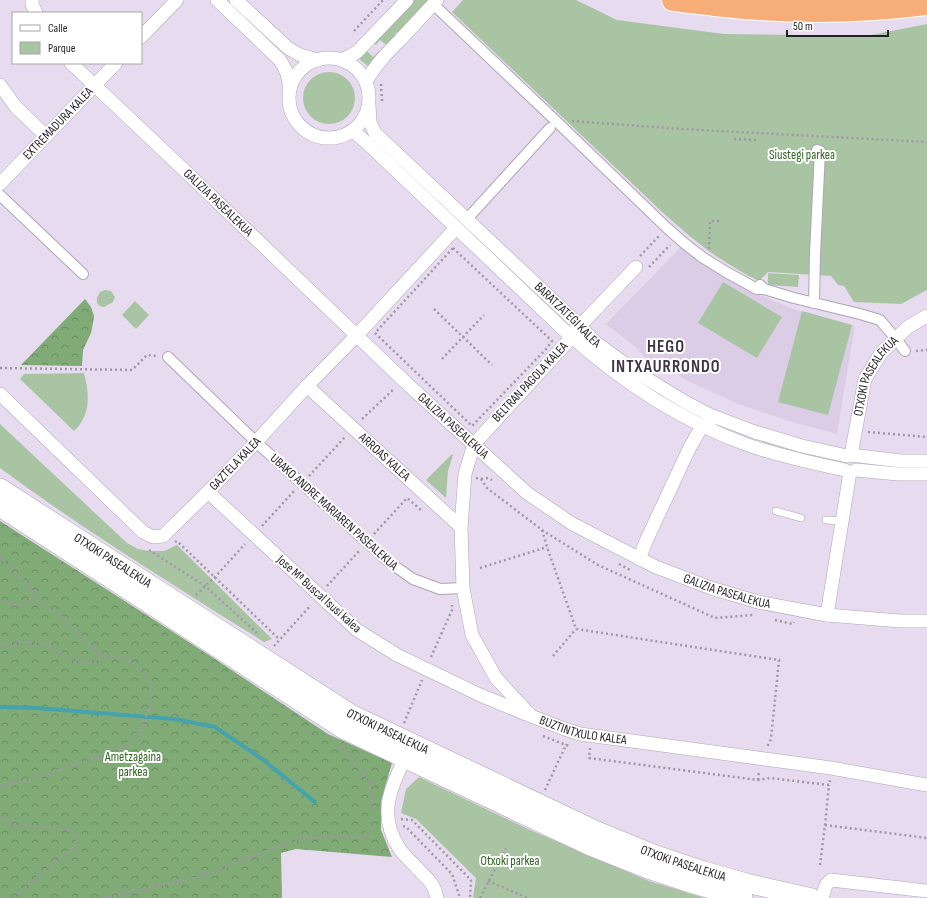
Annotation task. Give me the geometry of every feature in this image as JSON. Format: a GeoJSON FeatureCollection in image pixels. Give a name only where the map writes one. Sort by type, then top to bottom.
{"type":"FeatureCollection","features":[{"type":"Feature","properties":{"kind":"highway"},"geometry":{"type":"LineString","coordinates":[[672,0],[747,9],[795,11],[895,8],[927,4]]}},
{"type":"Feature","properties":{"kind":"main road","name":"OTXOKI PASEALEKUA"},"geometry":{"type":"LineString","coordinates":[[0,488],[351,714],[597,831],[656,855],[746,883],[812,898]]}},
{"type":"Feature","properties":{"kind":"main road","name":"OTXOKI PASEALEKUA"},"geometry":{"type":"LineString","coordinates":[[0,507],[343,729],[590,846],[648,869],[743,898]]}},
{"type":"Feature","properties":{"kind":"street"},"geometry":{"type":"LineString","coordinates":[[32,0],[36,12]]}},
{"type":"Feature","properties":{"kind":"street"},"geometry":{"type":"LineString","coordinates":[[142,36],[177,0]]}},
{"type":"Feature","properties":{"kind":"street"},"geometry":{"type":"LineString","coordinates":[[217,0],[279,59],[285,67],[288,76],[290,89],[289,101],[292,112],[295,120],[308,132],[320,138],[342,136],[357,128],[375,105],[369,95],[363,76],[349,63],[341,60],[325,58],[308,65],[298,73],[290,89]]}},
{"type":"Feature","properties":{"kind":"street"},"geometry":{"type":"LineString","coordinates":[[236,0],[288,48],[300,55],[318,60]]}},
{"type":"Feature","properties":{"kind":"street"},"geometry":{"type":"LineString","coordinates":[[341,60],[357,52],[407,0]]}},
{"type":"Feature","properties":{"kind":"street"},"geometry":{"type":"LineString","coordinates":[[366,82],[370,74],[380,62],[435,2],[554,125],[667,228],[702,257],[757,290],[762,287],[814,303],[880,320],[905,351]]}},
{"type":"Feature","properties":{"kind":"street","name":"GALIZIA PASEALEKUA"},"geometry":{"type":"LineString","coordinates":[[72,64],[184,168],[401,378],[527,493],[571,523],[656,567],[711,588],[758,602],[827,615],[900,621],[927,621]]}},
{"type":"Feature","properties":{"kind":"street","name":"EXTREMADURA KALEA"},"geometry":{"type":"LineString","coordinates":[[0,184],[115,64]]}},
{"type":"Feature","properties":{"kind":"street"},"geometry":{"type":"LineString","coordinates":[[0,85],[16,106],[46,136]]}},
{"type":"Feature","properties":{"kind":"street","name":"BARATZATEGI KALEA"},"geometry":{"type":"LineString","coordinates":[[375,105],[370,122],[375,133],[581,326],[595,342],[636,372],[710,415],[755,432],[802,446],[851,455],[901,461],[927,461]]}},
{"type":"Feature","properties":{"kind":"street"},"geometry":{"type":"LineString","coordinates":[[467,219],[554,125]]}},
{"type":"Feature","properties":{"kind":"street","name":"BARATZATEGI KALEA"},"geometry":{"type":"LineString","coordinates":[[352,131],[367,143],[586,350],[624,380],[653,399],[702,426],[749,445],[796,459],[850,470],[898,474],[927,474]]}},
{"type":"Feature","properties":{"kind":"street"},"geometry":{"type":"LineString","coordinates":[[814,303],[820,150],[817,150]]}},
{"type":"Feature","properties":{"kind":"street"},"geometry":{"type":"LineString","coordinates":[[0,195],[83,274]]}},
{"type":"Feature","properties":{"kind":"street","name":"GAZTELA KALEA"},"geometry":{"type":"LineString","coordinates":[[0,394],[143,532],[153,537],[164,536],[256,442],[456,228]]}},
{"type":"Feature","properties":{"kind":"street","name":"BELTRAN PAGOLA KALEA"},"geometry":{"type":"LineString","coordinates":[[474,444],[572,337],[575,331],[640,265]]}},
{"type":"Feature","properties":{"kind":"street","name":"OTXOKI PASEALEKUA"},"geometry":{"type":"LineString","coordinates":[[850,470],[842,465],[842,462],[851,455],[865,379],[881,353],[908,327],[927,316]]}},
{"type":"Feature","properties":{"kind":"street","name":"UBAKO ANDRE MARIAREN PASEALEKUA"},"geometry":{"type":"LineString","coordinates":[[168,357],[256,442],[389,562],[413,579],[440,589],[456,588]]}},
{"type":"Feature","properties":{"kind":"street","name":"ARROAS KALEA"},"geometry":{"type":"LineString","coordinates":[[307,386],[461,527]]}},
{"type":"Feature","properties":{"kind":"street"},"geometry":{"type":"LineString","coordinates":[[639,559],[689,449],[702,426],[712,422],[750,436],[755,432]]}},
{"type":"Feature","properties":{"kind":"street","name":"BUZTINTXULO KALEA"},"geometry":{"type":"LineString","coordinates":[[474,444],[465,474],[456,588],[472,635],[496,678],[531,716],[580,734],[832,768],[927,785]]}},
{"type":"Feature","properties":{"kind":"street"},"geometry":{"type":"LineString","coordinates":[[827,615],[850,470]]}},
{"type":"Feature","properties":{"kind":"street","name":"Jose Mª Buscal Isusi kalea"},"geometry":{"type":"LineString","coordinates":[[208,492],[357,630],[397,655],[429,671],[480,695],[531,716]]}},
{"type":"Feature","properties":{"kind":"street"},"geometry":{"type":"LineString","coordinates":[[405,758],[392,787],[388,806],[390,832],[399,849],[433,885],[437,898]]}},
{"type":"Feature","properties":{"kind":"street"},"geometry":{"type":"LineString","coordinates":[[822,898],[826,885],[831,880],[927,891]]}},
{"type":"Feature","properties":{"kind":"lane"},"geometry":{"type":"LineString","coordinates":[[776,511],[801,518]]}},
{"type":"Feature","properties":{"kind":"lane"},"geometry":{"type":"LineString","coordinates":[[826,520],[842,521]]}},
{"type":"Feature","properties":{"kind":"path"},"geometry":{"type":"LineString","coordinates":[[354,31],[384,0]]}},
{"type":"Feature","properties":{"kind":"path"},"geometry":{"type":"LineString","coordinates":[[375,105],[382,98],[380,80]]}},
{"type":"Feature","properties":{"kind":"path"},"geometry":{"type":"LineString","coordinates":[[554,125],[561,120],[695,130],[927,142]]}},
{"type":"Feature","properties":{"kind":"path"},"geometry":{"type":"LineString","coordinates":[[734,139],[756,140]]}},
{"type":"Feature","properties":{"kind":"path"},"geometry":{"type":"LineString","coordinates":[[709,249],[710,221],[722,221]]}},
{"type":"Feature","properties":{"kind":"path"},"geometry":{"type":"LineString","coordinates":[[640,265],[662,234]]}},
{"type":"Feature","properties":{"kind":"path"},"geometry":{"type":"LineString","coordinates":[[640,265],[672,243]]}},
{"type":"Feature","properties":{"kind":"path"},"geometry":{"type":"LineString","coordinates":[[452,248],[502,296],[552,341],[472,426],[375,333],[452,248]]}},
{"type":"Feature","properties":{"kind":"path"},"geometry":{"type":"LineString","coordinates":[[434,309],[492,365]]}},
{"type":"Feature","properties":{"kind":"path"},"geometry":{"type":"LineString","coordinates":[[442,359],[484,315]]}},
{"type":"Feature","properties":{"kind":"path"},"geometry":{"type":"LineString","coordinates":[[0,368],[132,370],[147,355],[168,357]]}},
{"type":"Feature","properties":{"kind":"path"},"geometry":{"type":"LineString","coordinates":[[855,431],[927,437]]}},
{"type":"Feature","properties":{"kind":"path"},"geometry":{"type":"LineString","coordinates":[[487,488],[542,530],[598,565],[715,618],[751,614],[758,616]]}},
{"type":"Feature","properties":{"kind":"path"},"geometry":{"type":"LineString","coordinates":[[272,647],[407,498],[425,513]]}},
{"type":"Feature","properties":{"kind":"path"},"geometry":{"type":"LineString","coordinates":[[542,530],[546,547],[576,630]]}},
{"type":"Feature","properties":{"kind":"path"},"geometry":{"type":"LineString","coordinates":[[172,543],[177,541],[280,639]]}},
{"type":"Feature","properties":{"kind":"path"},"geometry":{"type":"LineString","coordinates":[[146,546],[154,547]]}},
{"type":"Feature","properties":{"kind":"path"},"geometry":{"type":"LineString","coordinates":[[480,568],[546,547]]}},
{"type":"Feature","properties":{"kind":"path"},"geometry":{"type":"LineString","coordinates":[[0,558],[28,584],[38,601],[70,624],[88,644],[105,657]]}},
{"type":"Feature","properties":{"kind":"path"},"geometry":{"type":"LineString","coordinates":[[402,729],[421,681],[429,671],[431,654],[452,610],[456,588]]}},
{"type":"Feature","properties":{"kind":"path"},"geometry":{"type":"LineString","coordinates":[[0,601],[17,606],[27,605],[34,595]]}},
{"type":"Feature","properties":{"kind":"path"},"geometry":{"type":"LineString","coordinates":[[772,619],[793,624],[796,609]]}},
{"type":"Feature","properties":{"kind":"path"},"geometry":{"type":"LineString","coordinates":[[553,656],[576,630]]}},
{"type":"Feature","properties":{"kind":"path"},"geometry":{"type":"LineString","coordinates":[[576,630],[779,660],[770,738],[761,759],[758,780]]}},
{"type":"Feature","properties":{"kind":"path"},"geometry":{"type":"LineString","coordinates":[[0,645],[33,642],[49,645],[75,661],[89,664],[105,657],[118,657],[137,664],[150,680],[151,702],[141,731],[123,748],[30,780],[0,786]]}},
{"type":"Feature","properties":{"kind":"path"},"geometry":{"type":"LineString","coordinates":[[543,796],[566,745]]}},
{"type":"Feature","properties":{"kind":"path"},"geometry":{"type":"LineString","coordinates":[[820,865],[826,825],[829,785]]}},
{"type":"Feature","properties":{"kind":"path"},"geometry":{"type":"LineString","coordinates":[[0,818],[17,825],[67,829],[76,834],[77,843],[68,853],[12,898]]}},
{"type":"Feature","properties":{"kind":"path"},"geometry":{"type":"LineString","coordinates":[[104,898],[198,877],[301,838],[345,836],[362,838],[377,822],[388,818],[412,820],[471,880],[470,898]]}},
{"type":"Feature","properties":{"kind":"path"},"geometry":{"type":"LineString","coordinates":[[826,825],[927,838]]}},
{"type":"Feature","properties":{"kind":"path"},"geometry":{"type":"LineString","coordinates":[[480,898],[506,848]]}},
{"type":"Feature","properties":{"kind":"path"},"geometry":{"type":"LineString","coordinates":[[488,881],[528,898]]}},
{"type":"Feature","properties":{"kind":"shaded area"},"geometry":{"type":"Polygon","coordinates":[[[681,247],[718,272],[756,293],[793,309],[855,326],[837,434],[792,422],[738,404],[686,380],[658,362],[644,357],[638,349],[606,324],[681,247]]]}},
{"type":"Feature","properties":{"kind":"green space"},"geometry":{"type":"Polygon","coordinates":[[[414,0],[429,0],[396,33],[389,47],[380,40],[376,45],[373,42],[414,0]]]}},
{"type":"Feature","properties":{"kind":"green space","name":"Siustegi parkea"},"geometry":{"type":"Polygon","coordinates":[[[463,0],[576,0],[617,20],[724,34],[866,36],[927,24],[927,290],[901,304],[854,302],[844,286],[838,285],[831,276],[768,272],[759,281],[727,263],[695,240],[661,211],[452,12],[463,0]]]}},
{"type":"Feature","properties":{"kind":"green space"},"geometry":{"type":"Polygon","coordinates":[[[366,50],[373,57],[379,51],[382,54],[369,67],[358,58],[366,50]]]}},
{"type":"Feature","properties":{"kind":"green space"},"geometry":{"type":"Polygon","coordinates":[[[329,72],[343,76],[351,84],[355,98],[351,112],[343,120],[329,124],[315,120],[307,112],[303,98],[307,84],[315,76],[329,72]]]}},
{"type":"Feature","properties":{"kind":"green space"},"geometry":{"type":"Polygon","coordinates":[[[768,273],[799,275],[798,287],[768,285],[768,273]]]}},
{"type":"Feature","properties":{"kind":"green space"},"geometry":{"type":"Polygon","coordinates":[[[723,282],[782,317],[757,358],[698,323],[723,282]]]}},
{"type":"Feature","properties":{"kind":"green space"},"geometry":{"type":"Polygon","coordinates":[[[105,290],[111,291],[115,297],[113,302],[104,307],[97,303],[97,298],[100,292],[105,290]]]}},
{"type":"Feature","properties":{"kind":"green space"},"geometry":{"type":"Polygon","coordinates":[[[85,299],[91,307],[94,316],[91,333],[83,350],[82,366],[21,365],[85,299]]]}},
{"type":"Feature","properties":{"kind":"green space"},"geometry":{"type":"Polygon","coordinates":[[[135,301],[149,315],[136,329],[122,315],[135,301]]]}},
{"type":"Feature","properties":{"kind":"green space"},"geometry":{"type":"Polygon","coordinates":[[[802,311],[852,325],[828,415],[778,402],[802,311]]]}},
{"type":"Feature","properties":{"kind":"green space"},"geometry":{"type":"Polygon","coordinates":[[[84,373],[88,397],[87,409],[81,422],[74,431],[20,379],[24,374],[84,373]]]}},
{"type":"Feature","properties":{"kind":"green space"},"geometry":{"type":"Polygon","coordinates":[[[0,424],[127,543],[138,549],[149,551],[164,551],[177,545],[272,639],[264,642],[130,558],[0,468],[0,424]]]}},
{"type":"Feature","properties":{"kind":"green space"},"geometry":{"type":"Polygon","coordinates":[[[452,454],[453,455],[448,471],[446,498],[426,480],[452,454]]]}},
{"type":"Feature","properties":{"kind":"green space","name":"Ametzagaina parkea"},"geometry":{"type":"Polygon","coordinates":[[[0,521],[212,657],[328,734],[392,763],[381,801],[381,830],[392,857],[296,849],[281,853],[282,898],[0,898],[0,521]]]}},
{"type":"Feature","properties":{"kind":"green space","name":"Otxoki parkea"},"geometry":{"type":"Polygon","coordinates":[[[419,777],[530,830],[649,881],[705,898],[473,897],[476,878],[416,819],[401,813],[406,789],[419,777]]]}},
{"type":"Feature","properties":{"kind":"waterway"},"geometry":{"type":"LineString","coordinates":[[0,707],[37,708],[174,719],[215,727],[262,759],[315,802]]}},
{"type":"Feature","properties":{"kind":"district","name":"HEGO INTXAURRONDO"},"geometry":{"type":"Point","coordinates":[666,357]}}]}
